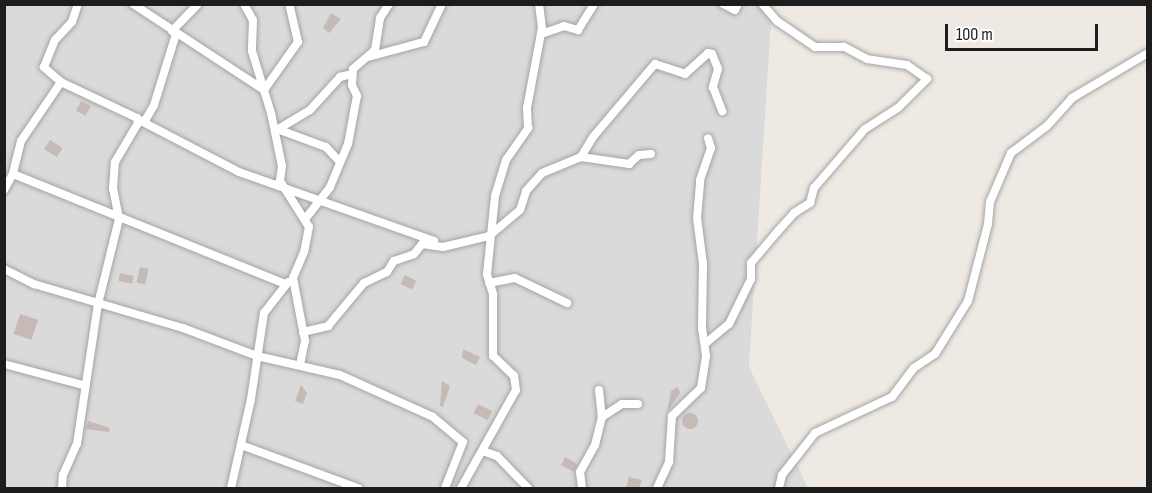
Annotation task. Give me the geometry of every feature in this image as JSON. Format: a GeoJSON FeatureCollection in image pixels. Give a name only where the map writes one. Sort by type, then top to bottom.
{"type":"FeatureCollection","features":[{"type":"Feature","properties":{"kind":"street"},"geometry":{"type":"LineString","coordinates":[[78,4],[44,65],[61,82],[137,118],[140,122],[184,141],[210,159],[406,232],[454,245]]}},
{"type":"Feature","properties":{"kind":"street"},"geometry":{"type":"LineString","coordinates":[[133,4],[264,90]]}},
{"type":"Feature","properties":{"kind":"street"},"geometry":{"type":"LineString","coordinates":[[62,489],[63,475],[77,444],[83,385],[98,304],[119,219],[113,189],[115,162],[140,122],[154,105],[160,74],[174,32],[198,4]]}},
{"type":"Feature","properties":{"kind":"street"},"geometry":{"type":"LineString","coordinates":[[244,4],[253,20],[252,51],[276,130],[282,186],[306,218],[309,236],[293,278],[303,333],[300,364]]}},
{"type":"Feature","properties":{"kind":"street"},"geometry":{"type":"LineString","coordinates":[[264,90],[299,39],[289,4]]}},
{"type":"Feature","properties":{"kind":"street"},"geometry":{"type":"LineString","coordinates":[[368,57],[378,45],[378,26],[389,4]]}},
{"type":"Feature","properties":{"kind":"street"},"geometry":{"type":"LineString","coordinates":[[306,218],[321,199],[348,144],[357,99],[352,74],[357,62],[424,42],[442,4]]}},
{"type":"Feature","properties":{"kind":"street"},"geometry":{"type":"LineString","coordinates":[[461,489],[516,390],[517,381],[493,356],[495,321],[489,283],[489,236],[495,196],[506,160],[528,128],[527,108],[541,34],[539,4]]}},
{"type":"Feature","properties":{"kind":"street"},"geometry":{"type":"LineString","coordinates":[[541,34],[564,26],[578,30],[594,4]]}},
{"type":"Feature","properties":{"kind":"street"},"geometry":{"type":"LineString","coordinates":[[723,4],[735,10],[738,4]]}},
{"type":"Feature","properties":{"kind":"street"},"geometry":{"type":"LineString","coordinates":[[706,343],[729,324],[751,279],[751,263],[794,213],[810,203],[814,188],[865,129],[899,107],[927,79],[907,65],[867,59],[844,47],[815,47],[777,21],[762,4]]}},
{"type":"Feature","properties":{"kind":"street"},"geometry":{"type":"LineString","coordinates":[[779,489],[782,475],[815,433],[892,397],[914,368],[935,354],[968,302],[988,224],[990,202],[997,193],[1001,169],[1011,153],[1047,126],[1072,98],[1148,52]]}},
{"type":"Feature","properties":{"kind":"street"},"geometry":{"type":"LineString","coordinates":[[580,157],[593,137],[655,64],[685,74],[708,53],[712,54],[718,69],[713,87],[722,111]]}},
{"type":"Feature","properties":{"kind":"street"},"geometry":{"type":"LineString","coordinates":[[276,130],[310,110],[340,77],[352,74]]}},
{"type":"Feature","properties":{"kind":"street"},"geometry":{"type":"LineString","coordinates":[[4,190],[13,174],[21,141],[61,82]]}},
{"type":"Feature","properties":{"kind":"street"},"geometry":{"type":"LineString","coordinates":[[276,130],[327,147],[339,161]]}},
{"type":"Feature","properties":{"kind":"street"},"geometry":{"type":"LineString","coordinates":[[657,489],[669,462],[673,412],[701,388],[706,343],[702,328],[704,272],[697,218],[700,180],[711,148],[708,138]]}},
{"type":"Feature","properties":{"kind":"street"},"geometry":{"type":"LineString","coordinates":[[303,333],[328,326],[364,283],[387,272],[394,261],[414,254],[422,244],[454,245],[489,236],[520,210],[526,191],[542,173],[580,157],[629,164],[639,155],[651,154]]}},
{"type":"Feature","properties":{"kind":"street"},"geometry":{"type":"LineString","coordinates":[[13,174],[79,198],[119,219],[155,229],[285,284]]}},
{"type":"Feature","properties":{"kind":"street"},"geometry":{"type":"LineString","coordinates":[[4,269],[34,284],[183,328],[257,356],[340,375],[429,415],[461,438],[463,446],[445,489]]}},
{"type":"Feature","properties":{"kind":"street"},"geometry":{"type":"LineString","coordinates":[[231,489],[264,312],[285,284],[293,278]]}},
{"type":"Feature","properties":{"kind":"street"},"geometry":{"type":"LineString","coordinates":[[489,283],[515,278],[567,303]]}},
{"type":"Feature","properties":{"kind":"street"},"geometry":{"type":"LineString","coordinates":[[4,364],[83,385]]}},
{"type":"Feature","properties":{"kind":"street"},"geometry":{"type":"LineString","coordinates":[[582,489],[580,472],[595,446],[602,417],[599,390]]}},
{"type":"Feature","properties":{"kind":"street"},"geometry":{"type":"LineString","coordinates":[[602,417],[622,404],[638,404]]}},
{"type":"Feature","properties":{"kind":"street"},"geometry":{"type":"LineString","coordinates":[[241,445],[358,489]]}},
{"type":"Feature","properties":{"kind":"street"},"geometry":{"type":"LineString","coordinates":[[483,450],[497,456],[528,489]]}},
{"type":"Feature","properties":{"kind":"shaded area"},"geometry":{"type":"Polygon","coordinates":[[[4,5],[772,5],[749,367],[808,488],[5,488],[4,5]]]}},
{"type":"Feature","properties":{"kind":"building"},"geometry":{"type":"Polygon","coordinates":[[[331,13],[341,19],[329,33],[323,28],[331,13]]]}},
{"type":"Feature","properties":{"kind":"building"},"geometry":{"type":"Polygon","coordinates":[[[81,101],[91,106],[86,116],[76,111],[81,101]]]}},
{"type":"Feature","properties":{"kind":"building"},"geometry":{"type":"Polygon","coordinates":[[[50,140],[63,148],[57,157],[44,149],[50,140]]]}},
{"type":"Feature","properties":{"kind":"building"},"geometry":{"type":"Polygon","coordinates":[[[140,267],[149,269],[145,285],[136,283],[140,267]]]}},
{"type":"Feature","properties":{"kind":"building"},"geometry":{"type":"Polygon","coordinates":[[[120,273],[134,276],[132,284],[118,281],[120,273]]]}},
{"type":"Feature","properties":{"kind":"building"},"geometry":{"type":"Polygon","coordinates":[[[405,275],[417,281],[412,290],[400,284],[405,275]]]}},
{"type":"Feature","properties":{"kind":"building"},"geometry":{"type":"Polygon","coordinates":[[[20,314],[38,320],[32,340],[14,334],[20,314]]]}},
{"type":"Feature","properties":{"kind":"building"},"geometry":{"type":"Polygon","coordinates":[[[463,349],[480,357],[476,365],[462,358],[463,349]]]}},
{"type":"Feature","properties":{"kind":"building"},"geometry":{"type":"Polygon","coordinates":[[[442,381],[450,386],[443,407],[440,406],[442,381]]]}},
{"type":"Feature","properties":{"kind":"building"},"geometry":{"type":"Polygon","coordinates":[[[301,385],[307,393],[303,404],[295,401],[301,385]]]}},
{"type":"Feature","properties":{"kind":"building"},"geometry":{"type":"Polygon","coordinates":[[[678,387],[680,393],[667,412],[671,391],[678,387]]]}},
{"type":"Feature","properties":{"kind":"building"},"geometry":{"type":"Polygon","coordinates":[[[478,404],[492,411],[488,420],[473,413],[478,404]]]}},
{"type":"Feature","properties":{"kind":"building"},"geometry":{"type":"Polygon","coordinates":[[[690,413],[698,421],[690,429],[682,421],[690,413]]]}},
{"type":"Feature","properties":{"kind":"building"},"geometry":{"type":"Polygon","coordinates":[[[88,421],[110,428],[109,432],[86,429],[88,421]]]}},
{"type":"Feature","properties":{"kind":"building"},"geometry":{"type":"Polygon","coordinates":[[[565,457],[577,464],[574,472],[561,465],[565,457]]]}},
{"type":"Feature","properties":{"kind":"building"},"geometry":{"type":"Polygon","coordinates":[[[629,477],[642,480],[639,489],[626,487],[629,477]]]}}]}
